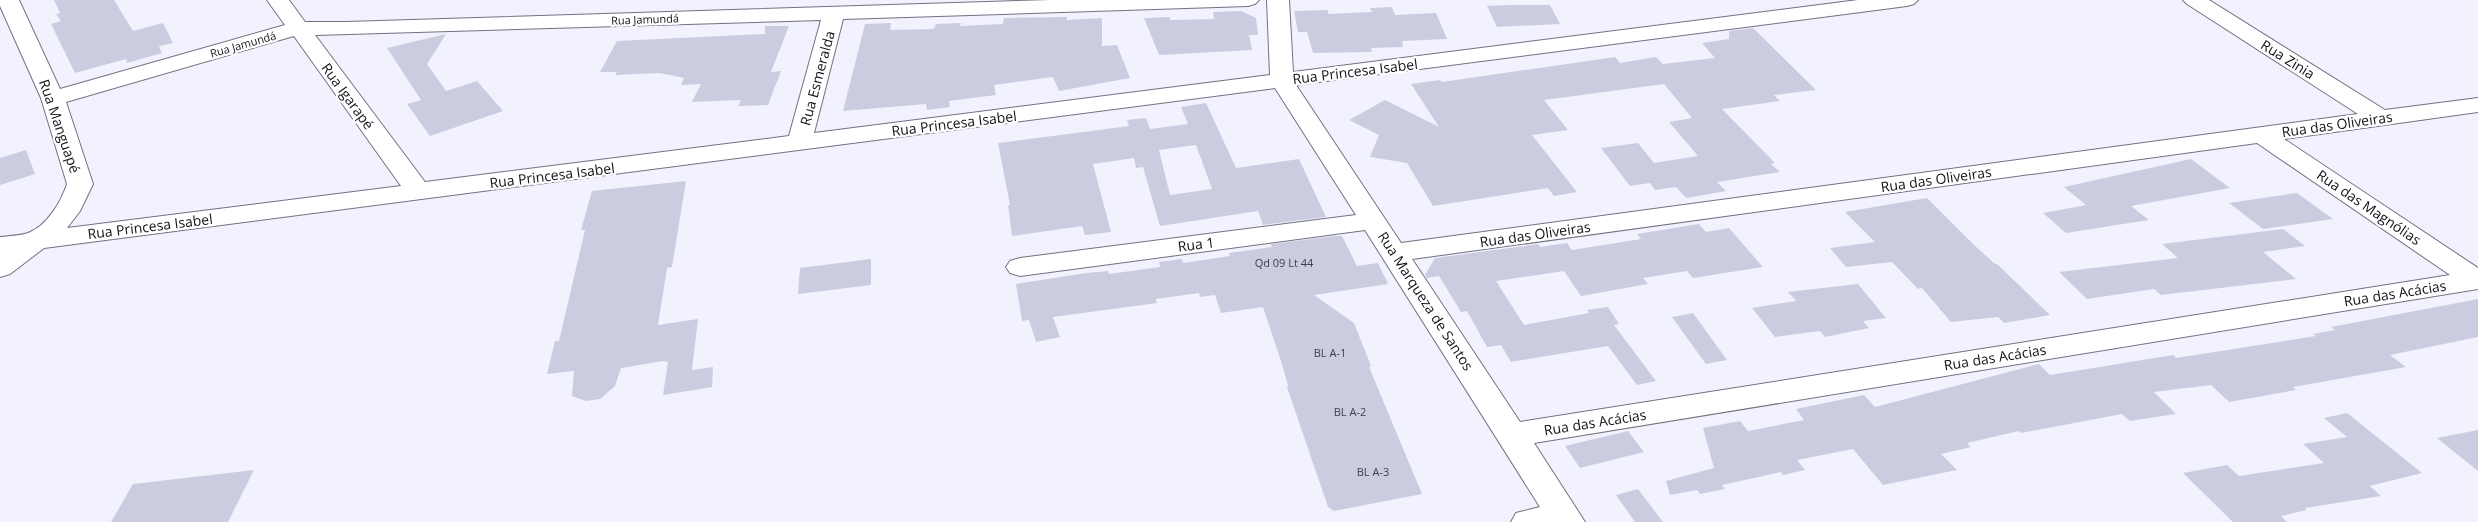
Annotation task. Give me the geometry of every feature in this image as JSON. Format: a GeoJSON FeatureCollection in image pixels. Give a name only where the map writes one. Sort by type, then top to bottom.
{"type":"FeatureCollection","features":[{"type":"Feature","properties":{"kind":"street","name":"Rua Manguapé"},"geometry":{"type":"LineString","coordinates":[[0,268],[69,211],[76,198],[80,184],[53,98],[8,0]]}},
{"type":"Feature","properties":{"kind":"street","name":"Rua Igarapé"},"geometry":{"type":"LineString","coordinates":[[278,0],[418,191]]}},
{"type":"Feature","properties":{"kind":"street","name":"Rua Jamundá"},"geometry":{"type":"LineString","coordinates":[[53,98],[299,28],[346,29],[750,8],[834,14],[1248,0]]}},
{"type":"Feature","properties":{"kind":"street"},"geometry":{"type":"LineString","coordinates":[[1278,0],[1282,81]]}},
{"type":"Feature","properties":{"kind":"street","name":"Rua Princesa Isabel"},"geometry":{"type":"LineString","coordinates":[[0,244],[1282,81],[1841,4],[1907,0]]}},
{"type":"Feature","properties":{"kind":"street","name":"Rua Zinia"},"geometry":{"type":"LineString","coordinates":[[2194,0],[2381,118]]}},
{"type":"Feature","properties":{"kind":"street","name":"Rua Esmeralda"},"geometry":{"type":"LineString","coordinates":[[799,143],[834,14]]}},
{"type":"Feature","properties":{"kind":"street","name":"Rua Marqueza de Santos"},"geometry":{"type":"LineString","coordinates":[[1282,81],[1566,519]]}},
{"type":"Feature","properties":{"kind":"street","name":"Rua das Oliveiras"},"geometry":{"type":"LineString","coordinates":[[1394,253],[2478,105]]}},
{"type":"Feature","properties":{"kind":"street","name":"Rua das Magnólias"},"geometry":{"type":"LineString","coordinates":[[2262,135],[2477,280]]}},
{"type":"Feature","properties":{"kind":"street","name":"Rua 1"},"geometry":{"type":"LineString","coordinates":[[1020,266],[1373,221]]}},
{"type":"Feature","properties":{"kind":"street","name":"Rua das Acácias"},"geometry":{"type":"LineString","coordinates":[[1512,435],[2477,280]]}},
{"type":"Feature","properties":{"kind":"street"},"geometry":{"type":"LineString","coordinates":[[1528,522],[1566,519]]}},
{"type":"Feature","properties":{"kind":"building"},"geometry":{"type":"Polygon","coordinates":[[[54,0],[114,0],[133,31],[163,23],[173,43],[159,46],[162,53],[127,63],[126,59],[75,73],[51,24],[61,21],[56,14],[60,13],[54,0]]]}},
{"type":"Feature","properties":{"kind":"building"},"geometry":{"type":"Polygon","coordinates":[[[1550,5],[1560,24],[1497,27],[1487,6],[1550,5]]]}},
{"type":"Feature","properties":{"kind":"building"},"geometry":{"type":"Polygon","coordinates":[[[1392,7],[1395,15],[1436,13],[1447,39],[1402,41],[1403,47],[1371,48],[1372,52],[1313,53],[1307,32],[1298,32],[1294,11],[1328,10],[1328,14],[1372,12],[1370,8],[1392,7]]]}},
{"type":"Feature","properties":{"kind":"building"},"geometry":{"type":"Polygon","coordinates":[[[1241,11],[1256,18],[1258,35],[1249,35],[1252,50],[1159,55],[1144,18],[1170,17],[1170,20],[1214,19],[1213,12],[1241,11]]]}},
{"type":"Feature","properties":{"kind":"building"},"geometry":{"type":"Polygon","coordinates":[[[1067,17],[1067,20],[1102,18],[1102,46],[1117,45],[1130,78],[1059,91],[1053,77],[994,85],[996,95],[949,101],[950,107],[927,110],[926,104],[843,111],[865,24],[891,23],[890,30],[934,29],[936,24],[961,23],[960,26],[1003,24],[1004,18],[1067,17]]]}},
{"type":"Feature","properties":{"kind":"building"},"geometry":{"type":"Polygon","coordinates":[[[765,26],[789,26],[771,72],[781,71],[768,105],[738,106],[741,100],[692,102],[701,84],[681,85],[684,78],[660,73],[615,75],[617,72],[600,72],[617,41],[765,34],[765,26]]]}},
{"type":"Feature","properties":{"kind":"building"},"geometry":{"type":"Polygon","coordinates":[[[1753,28],[1816,90],[1774,95],[1780,101],[1722,109],[1775,163],[1771,164],[1780,172],[1717,182],[1726,191],[1686,198],[1676,187],[1655,190],[1650,183],[1630,186],[1601,148],[1638,143],[1654,163],[1698,156],[1669,122],[1692,118],[1664,84],[1544,100],[1568,130],[1532,135],[1577,192],[1554,196],[1548,188],[1433,206],[1407,163],[1370,157],[1379,135],[1349,120],[1385,100],[1439,127],[1411,84],[1440,80],[1442,82],[1615,57],[1620,63],[1656,57],[1663,64],[1715,58],[1702,43],[1729,39],[1729,31],[1753,28]]]}},
{"type":"Feature","properties":{"kind":"building"},"geometry":{"type":"Polygon","coordinates":[[[446,34],[427,64],[446,91],[477,81],[503,111],[430,136],[407,104],[421,100],[387,48],[446,34]]]}},
{"type":"Feature","properties":{"kind":"building"},"geometry":{"type":"Polygon","coordinates":[[[1206,103],[1236,168],[1299,159],[1326,217],[1263,225],[1258,211],[1160,226],[1143,167],[1136,168],[1134,158],[1093,164],[1111,232],[1085,235],[1082,226],[1012,236],[1008,205],[1010,205],[998,143],[1129,126],[1127,120],[1146,118],[1150,129],[1188,124],[1181,107],[1206,103]],[[1196,145],[1159,150],[1170,195],[1212,189],[1196,145]]]}},
{"type":"Feature","properties":{"kind":"building"},"geometry":{"type":"Polygon","coordinates":[[[26,150],[35,174],[0,185],[0,158],[26,150]]]}},
{"type":"Feature","properties":{"kind":"building"},"geometry":{"type":"Polygon","coordinates":[[[2191,159],[2230,188],[2131,206],[2149,220],[2066,233],[2043,213],[2086,205],[2064,187],[2191,159]]]}},
{"type":"Feature","properties":{"kind":"building"},"geometry":{"type":"Polygon","coordinates":[[[686,181],[672,267],[667,268],[658,325],[698,319],[692,370],[713,367],[712,387],[663,395],[668,362],[663,361],[621,368],[615,386],[600,399],[586,401],[572,396],[574,371],[547,374],[555,341],[559,341],[585,230],[581,230],[592,191],[686,181]]]}},
{"type":"Feature","properties":{"kind":"building"},"geometry":{"type":"Polygon","coordinates":[[[2297,193],[2333,219],[2263,229],[2229,203],[2297,193]]]}},
{"type":"Feature","properties":{"kind":"building"},"geometry":{"type":"Polygon","coordinates":[[[1927,198],[1973,244],[1997,264],[2050,315],[2004,323],[1998,317],[1951,322],[1922,288],[1918,289],[1892,262],[1846,267],[1830,248],[1875,242],[1845,212],[1927,198]]]}},
{"type":"Feature","properties":{"kind":"building"},"geometry":{"type":"Polygon","coordinates":[[[1699,224],[1706,232],[1729,228],[1763,267],[1693,278],[1687,271],[1643,278],[1648,284],[1581,296],[1564,271],[1496,281],[1524,325],[1589,313],[1587,310],[1608,307],[1619,324],[1614,325],[1656,381],[1637,385],[1608,346],[1511,362],[1501,345],[1487,347],[1467,311],[1461,312],[1439,276],[1427,278],[1425,275],[1435,258],[1538,244],[1540,247],[1567,243],[1572,250],[1641,239],[1637,234],[1699,224]]]}},
{"type":"Feature","properties":{"kind":"building"},"geometry":{"type":"Polygon","coordinates":[[[2283,229],[2305,246],[2263,252],[2296,279],[2161,295],[2154,289],[2087,299],[2059,272],[2178,258],[2162,244],[2283,229]]]}},
{"type":"Feature","properties":{"kind":"building"},"geometry":{"type":"Polygon","coordinates":[[[1342,236],[1357,266],[1378,263],[1388,284],[1314,295],[1354,323],[1371,366],[1369,367],[1422,494],[1334,511],[1328,507],[1287,387],[1280,358],[1263,307],[1221,313],[1215,295],[1200,297],[1199,293],[1156,299],[1157,303],[1053,317],[1060,337],[1036,342],[1029,320],[1022,321],[1016,284],[1086,273],[1108,271],[1109,274],[1160,267],[1159,262],[1182,259],[1183,263],[1230,256],[1229,253],[1272,247],[1271,244],[1342,236]]]}},
{"type":"Feature","properties":{"kind":"building"},"geometry":{"type":"Polygon","coordinates":[[[871,259],[871,285],[798,294],[800,268],[871,259]]]}},
{"type":"Feature","properties":{"kind":"building"},"geometry":{"type":"Polygon","coordinates":[[[1858,284],[1886,318],[1863,321],[1869,328],[1825,337],[1820,331],[1775,337],[1752,308],[1796,301],[1788,292],[1858,284]]]}},
{"type":"Feature","properties":{"kind":"building"},"geometry":{"type":"Polygon","coordinates":[[[2478,299],[2478,337],[2390,355],[2406,367],[2293,387],[2296,390],[2229,402],[2211,385],[2154,392],[2176,414],[2130,421],[2122,414],[2021,433],[2019,431],[1967,443],[1971,447],[1941,454],[1957,470],[1883,485],[1853,449],[1797,460],[1805,470],[1783,475],[1781,472],[1722,485],[1725,489],[1700,494],[1697,490],[1670,495],[1666,481],[1714,468],[1703,428],[1740,421],[1748,431],[1804,420],[1796,409],[1864,395],[1875,407],[2039,364],[2050,375],[2173,355],[2176,358],[2316,336],[2313,334],[2335,330],[2331,327],[2478,299]]]}},
{"type":"Feature","properties":{"kind":"building"},"geometry":{"type":"Polygon","coordinates":[[[1693,313],[1727,360],[1706,364],[1672,317],[1693,313]]]}},
{"type":"Feature","properties":{"kind":"building"},"geometry":{"type":"Polygon","coordinates":[[[2347,413],[2422,473],[2370,486],[2381,496],[2305,508],[2307,510],[2281,516],[2287,522],[2233,522],[2183,473],[2227,465],[2239,476],[2324,463],[2303,444],[2347,437],[2324,418],[2347,413]]]}},
{"type":"Feature","properties":{"kind":"building"},"geometry":{"type":"Polygon","coordinates":[[[2478,430],[2478,471],[2437,438],[2478,430]]]}},
{"type":"Feature","properties":{"kind":"building"},"geometry":{"type":"Polygon","coordinates":[[[1628,431],[1644,452],[1580,468],[1565,446],[1628,431]]]}},
{"type":"Feature","properties":{"kind":"building"},"geometry":{"type":"Polygon","coordinates":[[[254,470],[228,522],[111,522],[133,484],[254,470]]]}},
{"type":"Feature","properties":{"kind":"building"},"geometry":{"type":"Polygon","coordinates":[[[1638,489],[1663,522],[1635,522],[1616,495],[1638,489]]]}}]}
